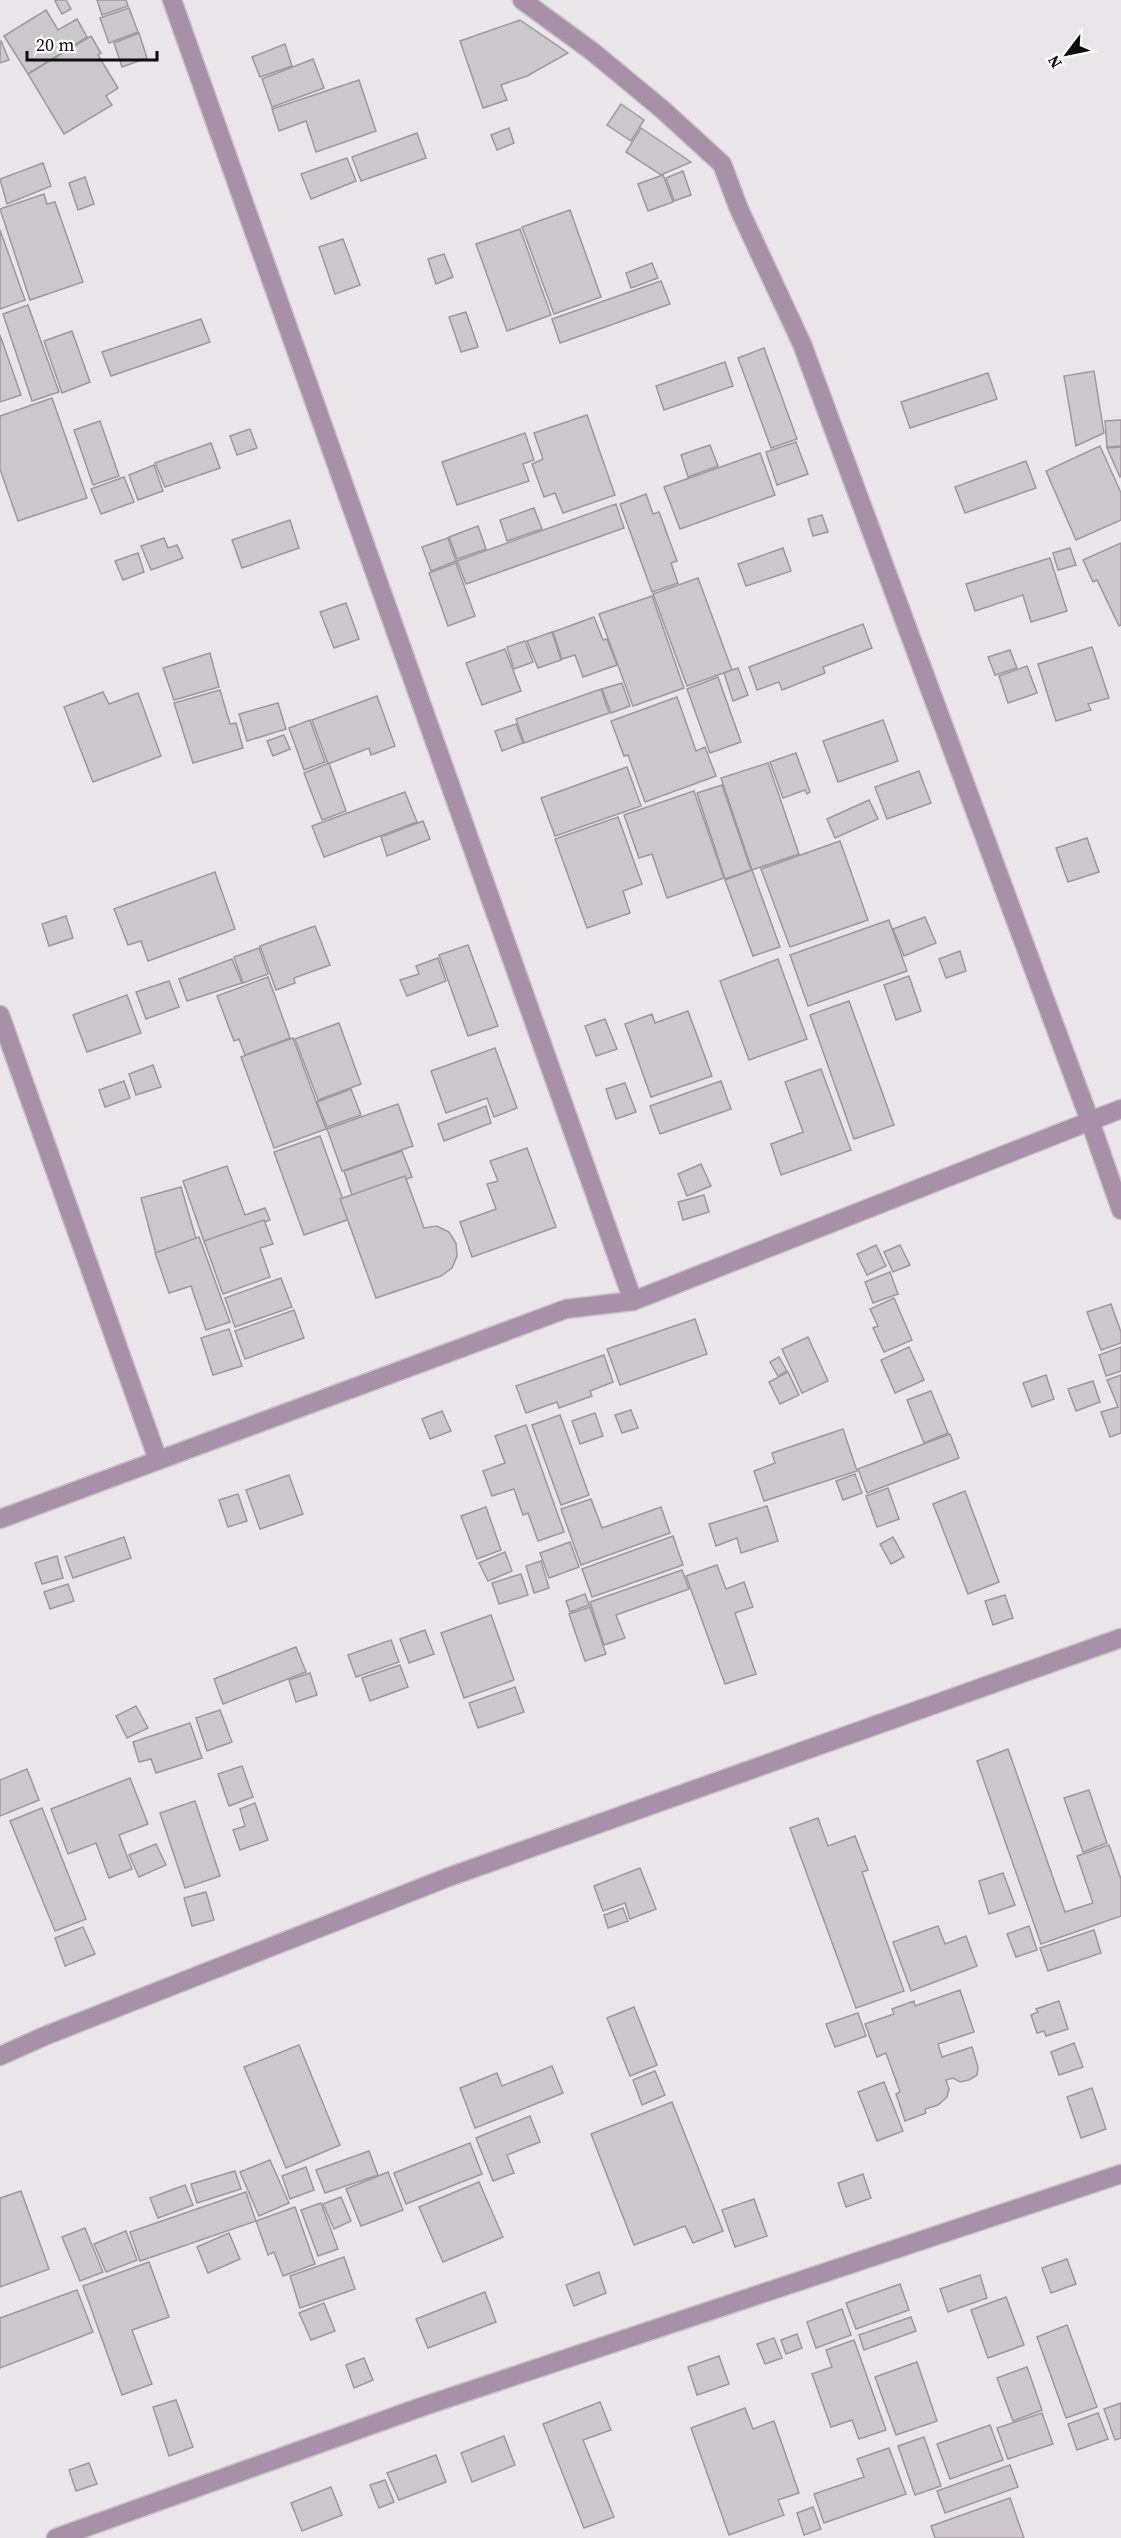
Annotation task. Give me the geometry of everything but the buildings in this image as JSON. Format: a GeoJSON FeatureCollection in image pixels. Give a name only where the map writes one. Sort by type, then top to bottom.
{"type":"FeatureCollection","features":[{"type":"Feature","properties":{"kind":"street"},"geometry":{"type":"LineString","coordinates":[[172,0],[633,1301]]}},
{"type":"Feature","properties":{"kind":"street"},"geometry":{"type":"LineString","coordinates":[[522,0],[593,52],[663,110],[722,164],[739,209],[802,344],[1121,1210]]}},
{"type":"Feature","properties":{"kind":"street"},"geometry":{"type":"LineString","coordinates":[[0,1015],[158,1460]]}},
{"type":"Feature","properties":{"kind":"street"},"geometry":{"type":"LineString","coordinates":[[0,1519],[566,1309],[633,1301],[1121,1109]]}},
{"type":"Feature","properties":{"kind":"street"},"geometry":{"type":"LineString","coordinates":[[0,2056],[47,2035],[446,1878],[1121,1638]]}},
{"type":"Feature","properties":{"kind":"street"},"geometry":{"type":"LineString","coordinates":[[56,2538],[424,2406],[1121,2174]]}}]}
